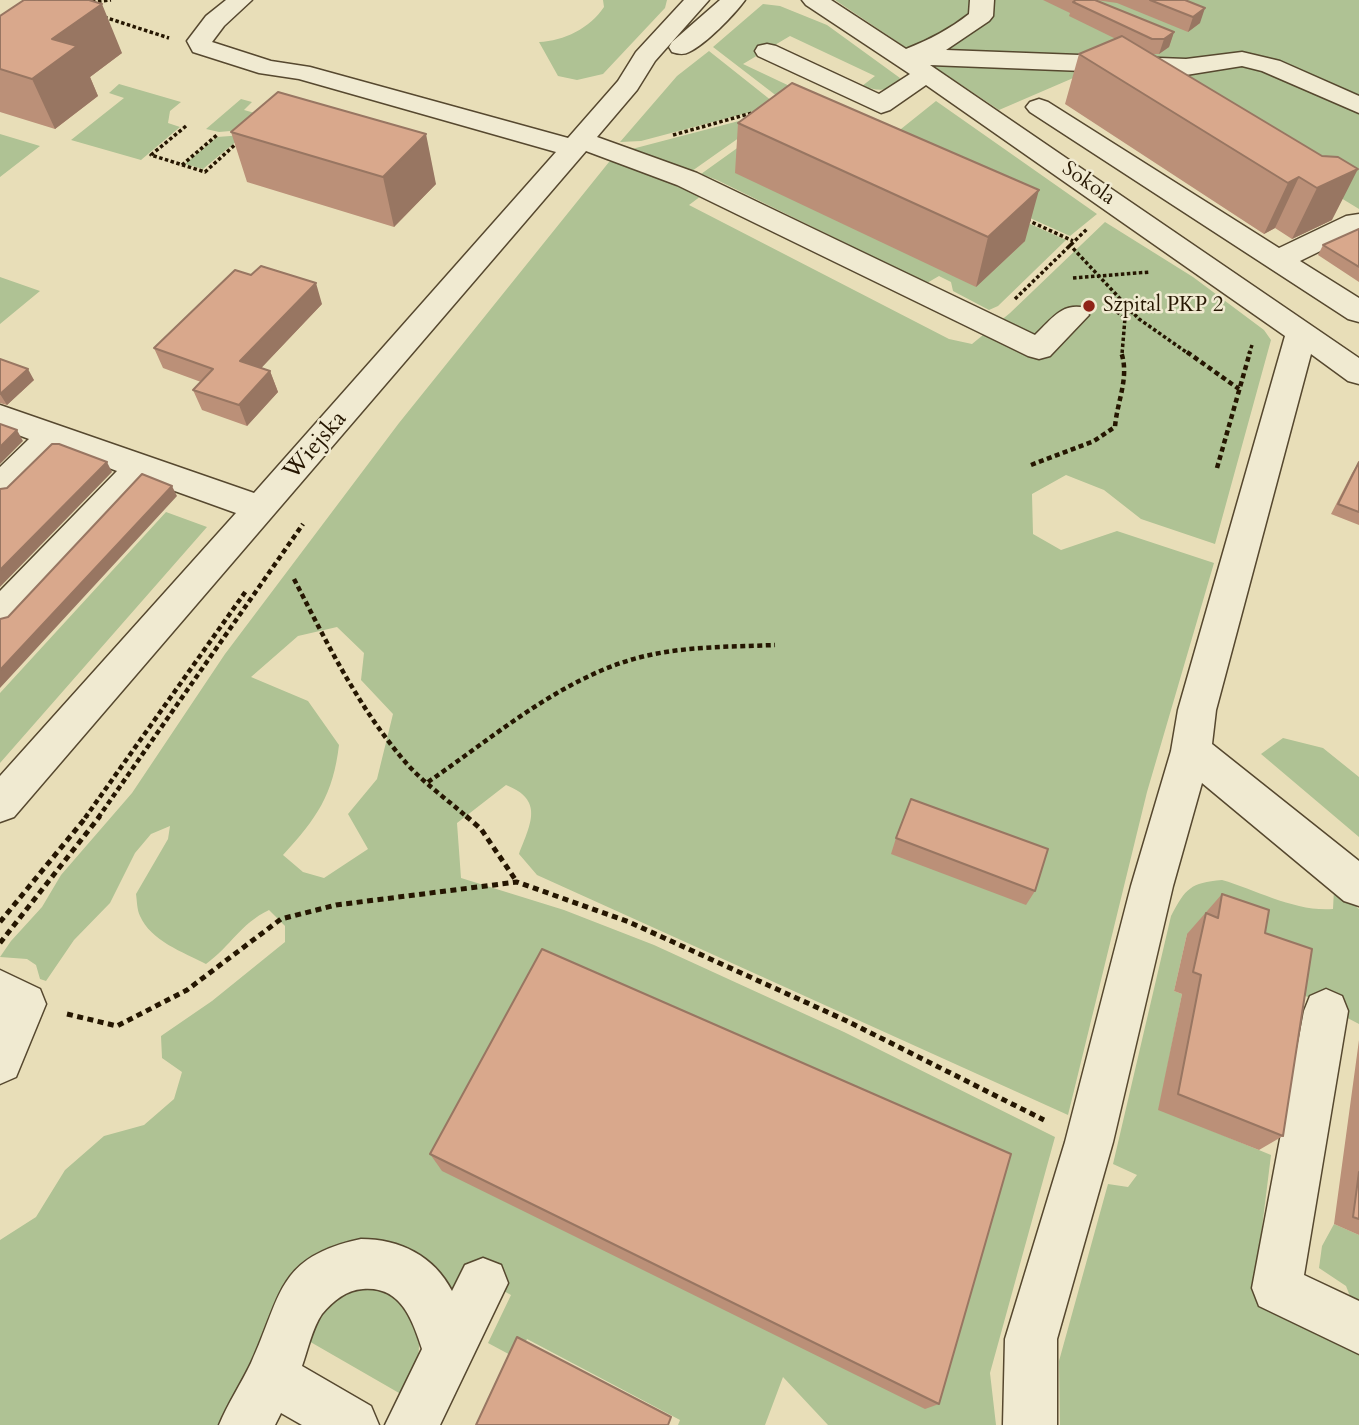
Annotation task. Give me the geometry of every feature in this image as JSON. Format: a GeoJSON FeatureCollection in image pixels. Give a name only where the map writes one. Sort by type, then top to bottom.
{"type":"FeatureCollection","features":[{"type":"Feature","properties":{"kind":"street"},"geometry":{"type":"LineString","coordinates":[[240,0],[204,32],[195,46],[585,146],[687,179],[1039,349],[1074,315]]}},
{"type":"Feature","properties":{"kind":"street","name":"Wiejska"},"geometry":{"type":"LineString","coordinates":[[0,804],[585,146],[645,57],[697,0]]}},
{"type":"Feature","properties":{"kind":"street","name":"Wiejska"},"geometry":{"type":"LineString","coordinates":[[628,85],[705,28],[733,0]]}},
{"type":"Feature","properties":{"kind":"street","name":"Sokola"},"geometry":{"type":"LineString","coordinates":[[814,0],[1097,190],[1359,373]]}},
{"type":"Feature","properties":{"kind":"street"},"geometry":{"type":"LineString","coordinates":[[903,58],[940,45],[969,26],[981,16],[982,0]]}},
{"type":"Feature","properties":{"kind":"street"},"geometry":{"type":"LineString","coordinates":[[1190,44],[1214,61]]}},
{"type":"Feature","properties":{"kind":"street"},"geometry":{"type":"LineString","coordinates":[[767,51],[881,105],[926,74]]}},
{"type":"Feature","properties":{"kind":"street"},"geometry":{"type":"LineString","coordinates":[[903,58],[1186,66],[1242,60],[1271,66],[1359,105]]}},
{"type":"Feature","properties":{"kind":"street"},"geometry":{"type":"LineString","coordinates":[[1107,64],[1113,75],[1129,87]]}},
{"type":"Feature","properties":{"kind":"street"},"geometry":{"type":"LineString","coordinates":[[1039,107],[1359,315]]}},
{"type":"Feature","properties":{"kind":"street"},"geometry":{"type":"LineString","coordinates":[[1278,260],[1356,222]]}},
{"type":"Feature","properties":{"kind":"street"},"geometry":{"type":"LineString","coordinates":[[1030,1425],[1031,1339],[1089,1142],[1152,886],[1191,751],[1198,706],[1308,338],[1359,315]]}},
{"type":"Feature","properties":{"kind":"street"},"geometry":{"type":"LineString","coordinates":[[0,416],[261,509]]}},
{"type":"Feature","properties":{"kind":"street"},"geometry":{"type":"LineString","coordinates":[[0,487],[53,435]]}},
{"type":"Feature","properties":{"kind":"street"},"geometry":{"type":"LineString","coordinates":[[0,615],[141,467]]}},
{"type":"Feature","properties":{"kind":"street"},"geometry":{"type":"LineString","coordinates":[[1191,751],[1359,887]]}},
{"type":"Feature","properties":{"kind":"street"},"geometry":{"type":"LineString","coordinates":[[0,1061],[12,998]]}},
{"type":"Feature","properties":{"kind":"street"},"geometry":{"type":"LineString","coordinates":[[1326,1011],[1277,1288],[1359,1328]]}},
{"type":"Feature","properties":{"kind":"street"},"geometry":{"type":"LineString","coordinates":[[246,1425],[272,1377],[303,1297],[322,1278],[355,1263],[384,1264],[411,1277],[436,1311],[449,1352]]}},
{"type":"Feature","properties":{"kind":"street"},"geometry":{"type":"LineString","coordinates":[[412,1425],[483,1283]]}},
{"type":"Feature","properties":{"kind":"street"},"geometry":{"type":"LineString","coordinates":[[272,1377],[352,1425]]}},
{"type":"Feature","properties":{"kind":"path"},"geometry":{"type":"LineString","coordinates":[[87,2],[111,0]]}},
{"type":"Feature","properties":{"kind":"path"},"geometry":{"type":"LineString","coordinates":[[97,16],[195,46]]}},
{"type":"Feature","properties":{"kind":"path"},"geometry":{"type":"LineString","coordinates":[[585,146],[651,141],[758,112]]}},
{"type":"Feature","properties":{"kind":"path"},"geometry":{"type":"LineString","coordinates":[[186,126],[151,155],[205,172],[241,140]]}},
{"type":"Feature","properties":{"kind":"path"},"geometry":{"type":"LineString","coordinates":[[182,165],[217,135]]}},
{"type":"Feature","properties":{"kind":"path"},"geometry":{"type":"LineString","coordinates":[[1025,219],[1071,242],[1083,261],[1101,276],[1149,328],[1185,353],[1207,364],[1239,389]]}},
{"type":"Feature","properties":{"kind":"path"},"geometry":{"type":"LineString","coordinates":[[990,326],[1071,242],[1093,224]]}},
{"type":"Feature","properties":{"kind":"path"},"geometry":{"type":"LineString","coordinates":[[1073,278],[1154,272]]}},
{"type":"Feature","properties":{"kind":"path"},"geometry":{"type":"LineString","coordinates":[[1031,465],[1094,442],[1115,427],[1126,366],[1120,350],[1125,318],[1115,308],[1134,313]]}},
{"type":"Feature","properties":{"kind":"path"},"geometry":{"type":"LineString","coordinates":[[0,943],[114,798],[310,514]]}},
{"type":"Feature","properties":{"kind":"path"},"geometry":{"type":"LineString","coordinates":[[294,579],[341,670],[363,706],[408,765],[481,829],[517,882]]}},
{"type":"Feature","properties":{"kind":"path"},"geometry":{"type":"LineString","coordinates":[[428,782],[581,681],[623,663],[691,649],[775,645]]}},
{"type":"Feature","properties":{"kind":"path"},"geometry":{"type":"LineString","coordinates":[[12,998],[117,1026],[187,990],[281,919],[336,905],[517,882],[629,922],[811,1004],[1089,1142]]}},
{"type":"Feature","properties":{"kind":"green space"},"geometry":{"type":"Polygon","coordinates":[[[603,0],[667,0],[665,8],[603,74],[577,80],[558,76],[539,42],[567,36],[584,27],[604,7],[603,0]]]}},
{"type":"Feature","properties":{"kind":"green space"},"geometry":{"type":"Polygon","coordinates":[[[835,0],[1359,0],[1359,209],[1115,60],[999,110],[835,0]]]}},
{"type":"Feature","properties":{"kind":"green space"},"geometry":{"type":"Polygon","coordinates":[[[763,4],[780,6],[827,25],[900,78],[889,88],[879,90],[862,86],[875,76],[790,36],[743,64],[815,98],[804,117],[713,47],[763,4]]]}},
{"type":"Feature","properties":{"kind":"green space"},"geometry":{"type":"Polygon","coordinates":[[[709,51],[777,105],[641,141],[620,142],[677,76],[709,51]]]}},
{"type":"Feature","properties":{"kind":"green space"},"geometry":{"type":"Polygon","coordinates":[[[119,84],[181,102],[170,111],[168,123],[180,127],[141,160],[71,140],[124,98],[109,93],[119,84]]]}},
{"type":"Feature","properties":{"kind":"green space"},"geometry":{"type":"Polygon","coordinates":[[[241,99],[252,102],[244,110],[298,125],[219,132],[206,129],[241,99]]]}},
{"type":"Feature","properties":{"kind":"green space"},"geometry":{"type":"Polygon","coordinates":[[[936,101],[1097,214],[1070,236],[876,149],[936,101]]]}},
{"type":"Feature","properties":{"kind":"green space"},"geometry":{"type":"Polygon","coordinates":[[[777,111],[692,171],[632,149],[777,111]]]}},
{"type":"Feature","properties":{"kind":"green space"},"geometry":{"type":"Polygon","coordinates":[[[796,120],[1066,240],[998,306],[989,310],[953,291],[951,282],[939,276],[927,283],[701,174],[775,121],[796,120]]]}},
{"type":"Feature","properties":{"kind":"green space"},"geometry":{"type":"Polygon","coordinates":[[[0,134],[40,146],[0,177],[0,134]]]}},
{"type":"Feature","properties":{"kind":"green space"},"geometry":{"type":"Polygon","coordinates":[[[244,135],[203,169],[185,164],[217,137],[244,135]]]}},
{"type":"Feature","properties":{"kind":"green space"},"geometry":{"type":"Polygon","coordinates":[[[623,161],[677,185],[705,193],[689,205],[949,339],[972,344],[1010,313],[1105,222],[1193,277],[1264,330],[1271,340],[1215,544],[1141,519],[1104,490],[1066,475],[1032,494],[1033,534],[1061,550],[1117,531],[1214,563],[1147,792],[1068,1115],[537,875],[519,854],[530,822],[530,805],[518,791],[506,785],[457,823],[461,878],[564,910],[654,945],[844,1032],[1055,1137],[990,1373],[996,1425],[828,1425],[783,1377],[765,1425],[678,1425],[680,1420],[527,1339],[516,1358],[488,1343],[511,1295],[480,1278],[450,1295],[295,1276],[274,1306],[255,1359],[226,1425],[0,1425],[0,1240],[36,1217],[65,1170],[104,1136],[144,1125],[174,1099],[182,1072],[162,1058],[161,1036],[212,1001],[285,942],[285,926],[269,910],[243,928],[206,964],[160,939],[145,925],[139,914],[136,894],[168,839],[170,826],[151,834],[135,853],[110,903],[74,940],[46,981],[40,979],[36,965],[27,959],[0,957],[42,907],[61,875],[132,793],[225,654],[399,423],[609,162],[623,161]],[[337,627],[298,636],[251,677],[308,701],[339,745],[332,778],[322,805],[283,855],[303,872],[324,878],[368,849],[348,814],[377,779],[393,714],[361,680],[364,653],[337,627]]]}},
{"type":"Feature","properties":{"kind":"green space"},"geometry":{"type":"Polygon","coordinates":[[[0,277],[40,291],[0,324],[0,277]]]}},
{"type":"Feature","properties":{"kind":"green space"},"geometry":{"type":"Polygon","coordinates":[[[166,512],[207,527],[0,763],[0,693],[166,512]]]}},
{"type":"Feature","properties":{"kind":"green space"},"geometry":{"type":"Polygon","coordinates":[[[1283,738],[1323,748],[1359,777],[1359,837],[1261,754],[1283,738]]]}},
{"type":"Feature","properties":{"kind":"green space"},"geometry":{"type":"Polygon","coordinates":[[[1222,880],[1290,904],[1319,909],[1333,909],[1334,889],[1359,909],[1359,1024],[1187,934],[1174,991],[1182,994],[1159,1109],[1271,1155],[1258,1260],[1359,1347],[1359,1425],[1060,1425],[1059,1361],[1108,1184],[1128,1187],[1137,1175],[1113,1164],[1171,916],[1190,889],[1203,883],[1222,880]]]}},
{"type":"Feature","properties":{"kind":"green space"},"geometry":{"type":"Polygon","coordinates":[[[1334,1224],[1359,1235],[1359,1311],[1346,1286],[1319,1268],[1322,1246],[1334,1224]]]}},
{"type":"Feature","properties":{"kind":"green space"},"geometry":{"type":"Polygon","coordinates":[[[353,1288],[378,1289],[397,1298],[415,1321],[419,1351],[417,1367],[406,1397],[307,1340],[330,1296],[353,1288]]]}},
{"type":"Feature","properties":{"kind":"building"},"geometry":{"type":"Polygon","coordinates":[[[24,0],[89,0],[102,4],[52,39],[77,46],[32,79],[0,69],[0,16],[24,0]]]}},
{"type":"Feature","properties":{"kind":"building"},"geometry":{"type":"Polygon","coordinates":[[[1095,0],[1174,32],[1164,39],[1152,39],[1073,2],[1095,0]]]}},
{"type":"Feature","properties":{"kind":"building"},"geometry":{"type":"Polygon","coordinates":[[[1150,0],[1185,0],[1205,8],[1193,17],[1150,0]]]}},
{"type":"Feature","properties":{"kind":"building"},"geometry":{"type":"Polygon","coordinates":[[[1122,36],[1322,156],[1338,157],[1358,169],[1317,188],[1299,177],[1288,183],[1079,54],[1122,36]]]}},
{"type":"Feature","properties":{"kind":"building"},"geometry":{"type":"Polygon","coordinates":[[[792,83],[1039,190],[988,237],[738,123],[792,83]]]}},
{"type":"Feature","properties":{"kind":"building"},"geometry":{"type":"Polygon","coordinates":[[[278,92],[426,134],[383,177],[231,132],[278,92]]]}},
{"type":"Feature","properties":{"kind":"building"},"geometry":{"type":"Polygon","coordinates":[[[1359,229],[1359,267],[1323,245],[1359,229]]]}},
{"type":"Feature","properties":{"kind":"building"},"geometry":{"type":"Polygon","coordinates":[[[261,266],[316,283],[240,361],[270,371],[239,405],[193,390],[213,369],[154,348],[235,270],[251,275],[261,266]]]}},
{"type":"Feature","properties":{"kind":"building"},"geometry":{"type":"Polygon","coordinates":[[[0,359],[28,369],[0,394],[0,359]]]}},
{"type":"Feature","properties":{"kind":"building"},"geometry":{"type":"Polygon","coordinates":[[[0,424],[17,430],[0,447],[0,424]]]}},
{"type":"Feature","properties":{"kind":"building"},"geometry":{"type":"Polygon","coordinates":[[[52,444],[59,444],[107,462],[0,570],[0,489],[7,488],[52,444]]]}},
{"type":"Feature","properties":{"kind":"building"},"geometry":{"type":"Polygon","coordinates":[[[1359,462],[1359,512],[1338,504],[1359,462]]]}},
{"type":"Feature","properties":{"kind":"building"},"geometry":{"type":"Polygon","coordinates":[[[142,474],[172,486],[0,670],[0,619],[8,617],[142,474]]]}},
{"type":"Feature","properties":{"kind":"building"},"geometry":{"type":"Polygon","coordinates":[[[911,799],[1048,849],[1035,891],[896,838],[911,799]]]}},
{"type":"Feature","properties":{"kind":"building"},"geometry":{"type":"Polygon","coordinates":[[[1222,894],[1269,910],[1265,933],[1312,949],[1283,1136],[1178,1094],[1201,975],[1193,972],[1206,913],[1218,918],[1222,894]]]}},
{"type":"Feature","properties":{"kind":"building"},"geometry":{"type":"Polygon","coordinates":[[[542,949],[1011,1154],[939,1404],[430,1154],[542,949]]]}},
{"type":"Feature","properties":{"kind":"building"},"geometry":{"type":"Polygon","coordinates":[[[1359,1172],[1359,1219],[1353,1217],[1359,1172]]]}},
{"type":"Feature","properties":{"kind":"building"},"geometry":{"type":"Polygon","coordinates":[[[517,1337],[671,1417],[668,1425],[476,1425],[517,1337]]]}},
{"type":"Feature","properties":{"kind":"place","name":"Szpital PKP 2"},"geometry":{"type":"Point","coordinates":[1089,306]}}]}
